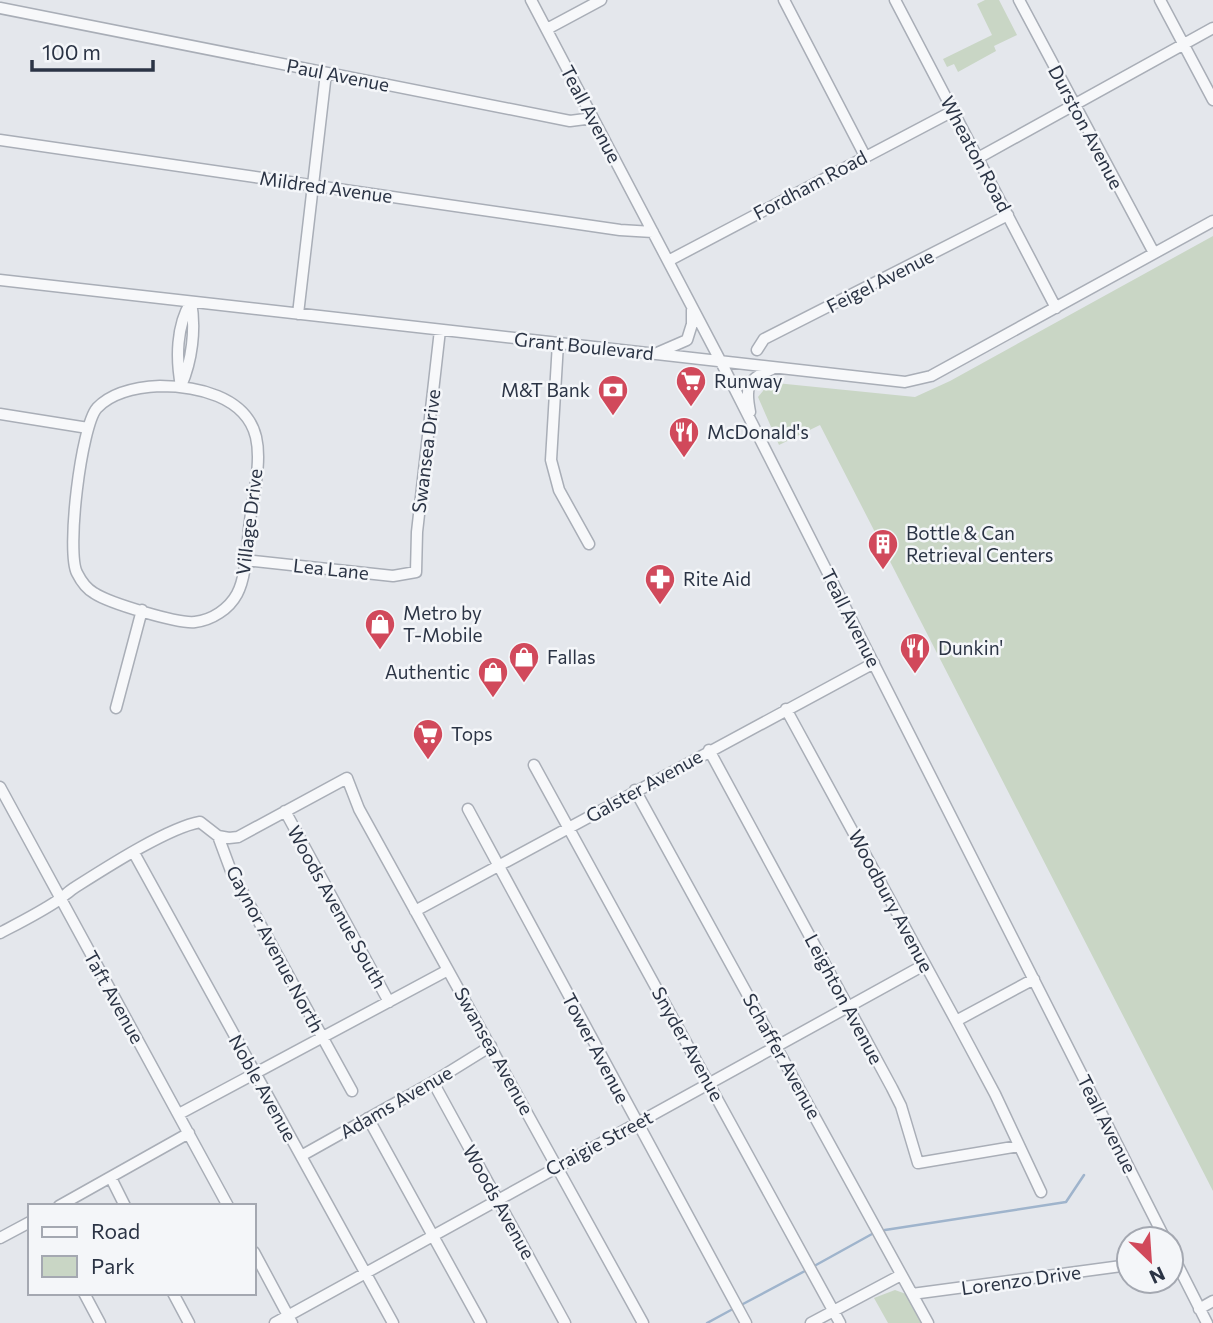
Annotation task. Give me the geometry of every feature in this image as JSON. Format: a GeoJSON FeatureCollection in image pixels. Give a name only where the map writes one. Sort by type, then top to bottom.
{"type":"FeatureCollection","features":[{"type":"Feature","properties":{"kind":"street","name":"Teall Avenue"},"geometry":{"type":"LineString","coordinates":[[531,0],[721,362],[1157,1225]]}},
{"type":"Feature","properties":{"kind":"street"},"geometry":{"type":"LineString","coordinates":[[547,29],[601,0]]}},
{"type":"Feature","properties":{"kind":"street"},"geometry":{"type":"LineString","coordinates":[[784,0],[865,156]]}},
{"type":"Feature","properties":{"kind":"street","name":"Wheaton Road"},"geometry":{"type":"LineString","coordinates":[[895,0],[1056,308]]}},
{"type":"Feature","properties":{"kind":"street","name":"Durston Avenue"},"geometry":{"type":"LineString","coordinates":[[1019,0],[1154,254]]}},
{"type":"Feature","properties":{"kind":"street"},"geometry":{"type":"LineString","coordinates":[[1160,0],[1213,100]]}},
{"type":"Feature","properties":{"kind":"street","name":"Paul Avenue"},"geometry":{"type":"LineString","coordinates":[[0,8],[570,121],[593,118]]}},
{"type":"Feature","properties":{"kind":"street"},"geometry":{"type":"LineString","coordinates":[[978,158],[1213,27]]}},
{"type":"Feature","properties":{"kind":"street"},"geometry":{"type":"LineString","coordinates":[[299,314],[326,73]]}},
{"type":"Feature","properties":{"kind":"street","name":"Fordham Road"},"geometry":{"type":"LineString","coordinates":[[668,261],[953,111]]}},
{"type":"Feature","properties":{"kind":"street","name":"Mildred Avenue"},"geometry":{"type":"LineString","coordinates":[[0,140],[620,230],[653,232]]}},
{"type":"Feature","properties":{"kind":"street","name":"Feigel Avenue"},"geometry":{"type":"LineString","coordinates":[[757,350],[764,339],[1008,215]]}},
{"type":"Feature","properties":{"kind":"street","name":"Grant Boulevard"},"geometry":{"type":"LineString","coordinates":[[0,280],[905,382],[931,376],[1213,221]]}},
{"type":"Feature","properties":{"kind":"street"},"geometry":{"type":"LineString","coordinates":[[181,386],[177,365],[181,328],[183,316],[191,302]]}},
{"type":"Feature","properties":{"kind":"street"},"geometry":{"type":"LineString","coordinates":[[654,354],[687,340],[692,324],[692,307]]}},
{"type":"Feature","properties":{"kind":"street","name":"Swansea Drive"},"geometry":{"type":"LineString","coordinates":[[416,572],[417,532],[440,330]]}},
{"type":"Feature","properties":{"kind":"street"},"geometry":{"type":"LineString","coordinates":[[558,343],[551,460],[559,490],[589,544]]}},
{"type":"Feature","properties":{"kind":"street"},"geometry":{"type":"LineString","coordinates":[[753,425],[747,395],[749,383],[754,377],[774,368]]}},
{"type":"Feature","properties":{"kind":"street","name":"Village Drive"},"geometry":{"type":"LineString","coordinates":[[181,386],[202,390],[231,403],[247,418],[256,436],[256,472],[245,560],[236,596],[216,616],[195,622],[184,622],[95,594],[81,580],[73,562],[81,460],[88,428],[97,408],[114,396],[147,387],[181,386]]}},
{"type":"Feature","properties":{"kind":"street"},"geometry":{"type":"LineString","coordinates":[[0,414],[88,428]]}},
{"type":"Feature","properties":{"kind":"street","name":"Lea Lane"},"geometry":{"type":"LineString","coordinates":[[245,560],[393,576],[416,572]]}},
{"type":"Feature","properties":{"kind":"street"},"geometry":{"type":"LineString","coordinates":[[116,708],[142,610]]}},
{"type":"Feature","properties":{"kind":"street","name":"Galster Avenue"},"geometry":{"type":"LineString","coordinates":[[415,911],[874,663]]}},
{"type":"Feature","properties":{"kind":"street","name":"Woodbury Avenue"},"geometry":{"type":"LineString","coordinates":[[786,709],[995,1094],[1041,1192]]}},
{"type":"Feature","properties":{"kind":"street","name":"Leighton Avenue"},"geometry":{"type":"LineString","coordinates":[[709,750],[901,1106],[918,1163],[1019,1146]]}},
{"type":"Feature","properties":{"kind":"street","name":"Snyder Avenue"},"geometry":{"type":"LineString","coordinates":[[534,765],[840,1323]]}},
{"type":"Feature","properties":{"kind":"street","name":"Swansea Avenue"},"geometry":{"type":"LineString","coordinates":[[285,811],[347,778],[359,809],[643,1323]]}},
{"type":"Feature","properties":{"kind":"street","name":"Taft Avenue"},"geometry":{"type":"LineString","coordinates":[[0,787],[4,801],[227,1204]]}},
{"type":"Feature","properties":{"kind":"street","name":"Schaffer Avenue"},"geometry":{"type":"LineString","coordinates":[[635,790],[928,1323]]}},
{"type":"Feature","properties":{"kind":"street","name":"Tower Avenue"},"geometry":{"type":"LineString","coordinates":[[468,809],[746,1323]]}},
{"type":"Feature","properties":{"kind":"street"},"geometry":{"type":"LineString","coordinates":[[0,933],[60,900],[72,889],[107,868],[188,824],[200,822],[218,836],[238,837],[285,811]]}},
{"type":"Feature","properties":{"kind":"street","name":"Woods Avenue South"},"geometry":{"type":"LineString","coordinates":[[285,811],[389,1002]]}},
{"type":"Feature","properties":{"kind":"street","name":"Gaynor Avenue North"},"geometry":{"type":"LineString","coordinates":[[218,836],[231,871],[352,1091]]}},
{"type":"Feature","properties":{"kind":"street","name":"Noble Avenue"},"geometry":{"type":"LineString","coordinates":[[134,853],[393,1323]]}},
{"type":"Feature","properties":{"kind":"street","name":"Craigie Street"},"geometry":{"type":"LineString","coordinates":[[275,1323],[290,1319],[364,1273],[924,965]]}},
{"type":"Feature","properties":{"kind":"street"},"geometry":{"type":"LineString","coordinates":[[178,1114],[449,970]]}},
{"type":"Feature","properties":{"kind":"street"},"geometry":{"type":"LineString","coordinates":[[956,1021],[1034,979]]}},
{"type":"Feature","properties":{"kind":"street","name":"Adams Avenue"},"geometry":{"type":"LineString","coordinates":[[301,1156],[491,1046]]}},
{"type":"Feature","properties":{"kind":"street","name":"Woods Avenue"},"geometry":{"type":"LineString","coordinates":[[433,1082],[565,1323]]}},
{"type":"Feature","properties":{"kind":"street"},"geometry":{"type":"LineString","coordinates":[[368,1118],[481,1323]]}},
{"type":"Feature","properties":{"kind":"street"},"geometry":{"type":"LineString","coordinates":[[63,1204],[189,1133]]}},
{"type":"Feature","properties":{"kind":"street"},"geometry":{"type":"LineString","coordinates":[[111,1178],[124,1204]]}},
{"type":"Feature","properties":{"kind":"street"},"geometry":{"type":"LineString","coordinates":[[0,1238],[28,1223]]}},
{"type":"Feature","properties":{"kind":"street"},"geometry":{"type":"LineString","coordinates":[[256,1256],[290,1319]]}},
{"type":"Feature","properties":{"kind":"street","name":"Lorenzo Drive"},"geometry":{"type":"LineString","coordinates":[[912,1294],[1115,1267]]}},
{"type":"Feature","properties":{"kind":"street"},"geometry":{"type":"LineString","coordinates":[[811,1323],[901,1275]]}},
{"type":"Feature","properties":{"kind":"street"},"geometry":{"type":"LineString","coordinates":[[1185,1282],[1207,1323]]}},
{"type":"Feature","properties":{"kind":"street"},"geometry":{"type":"LineString","coordinates":[[85,1295],[100,1323]]}},
{"type":"Feature","properties":{"kind":"street"},"geometry":{"type":"LineString","coordinates":[[174,1295],[189,1323]]}},
{"type":"Feature","properties":{"kind":"street"},"geometry":{"type":"LineString","coordinates":[[1199,1309],[1213,1301]]}},
{"type":"Feature","properties":{"kind":"green space"},"geometry":{"type":"Polygon","coordinates":[[[985,0],[999,0],[1017,35],[994,46],[996,51],[958,72],[954,64],[947,67],[943,59],[992,35],[977,4],[985,0]]]}},
{"type":"Feature","properties":{"kind":"green space"},"geometry":{"type":"Polygon","coordinates":[[[1213,236],[1213,1191],[820,425],[779,445],[758,397],[767,386],[776,383],[915,397],[950,381],[1213,236]]]}},
{"type":"Feature","properties":{"kind":"green space"},"geometry":{"type":"Polygon","coordinates":[[[895,1290],[906,1294],[921,1323],[888,1323],[874,1298],[895,1290]]]}},
{"type":"Feature","properties":{"kind":"waterway"},"geometry":{"type":"LineString","coordinates":[[885,1230],[1066,1202],[1084,1175]]}},
{"type":"Feature","properties":{"kind":"waterway"},"geometry":{"type":"LineString","coordinates":[[816,1265],[872,1234]]}},
{"type":"Feature","properties":{"kind":"waterway"},"geometry":{"type":"LineString","coordinates":[[743,1304],[805,1271]]}},
{"type":"Feature","properties":{"kind":"waterway"},"geometry":{"type":"LineString","coordinates":[[707,1323],[731,1310]]}},
{"type":"Feature","properties":{"kind":"place","name":"Runway"},"geometry":{"type":"Point","coordinates":[691,408]}},
{"type":"Feature","properties":{"kind":"place","name":"M&T Bank"},"geometry":{"type":"Point","coordinates":[613,417]}},
{"type":"Feature","properties":{"kind":"place","name":"McDonald's"},"geometry":{"type":"Point","coordinates":[684,459]}},
{"type":"Feature","properties":{"kind":"place","name":"Bottle & Can Retrieval Centers"},"geometry":{"type":"Point","coordinates":[883,571]}},
{"type":"Feature","properties":{"kind":"place","name":"Rite Aid"},"geometry":{"type":"Point","coordinates":[660,606]}},
{"type":"Feature","properties":{"kind":"place","name":"Metro by T-Mobile"},"geometry":{"type":"Point","coordinates":[380,651]}},
{"type":"Feature","properties":{"kind":"place","name":"Dunkin'"},"geometry":{"type":"Point","coordinates":[915,675]}},
{"type":"Feature","properties":{"kind":"place","name":"Fallas"},"geometry":{"type":"Point","coordinates":[524,684]}},
{"type":"Feature","properties":{"kind":"place","name":"Authentic"},"geometry":{"type":"Point","coordinates":[493,699]}},
{"type":"Feature","properties":{"kind":"place","name":"Tops"},"geometry":{"type":"Point","coordinates":[428,761]}}]}
